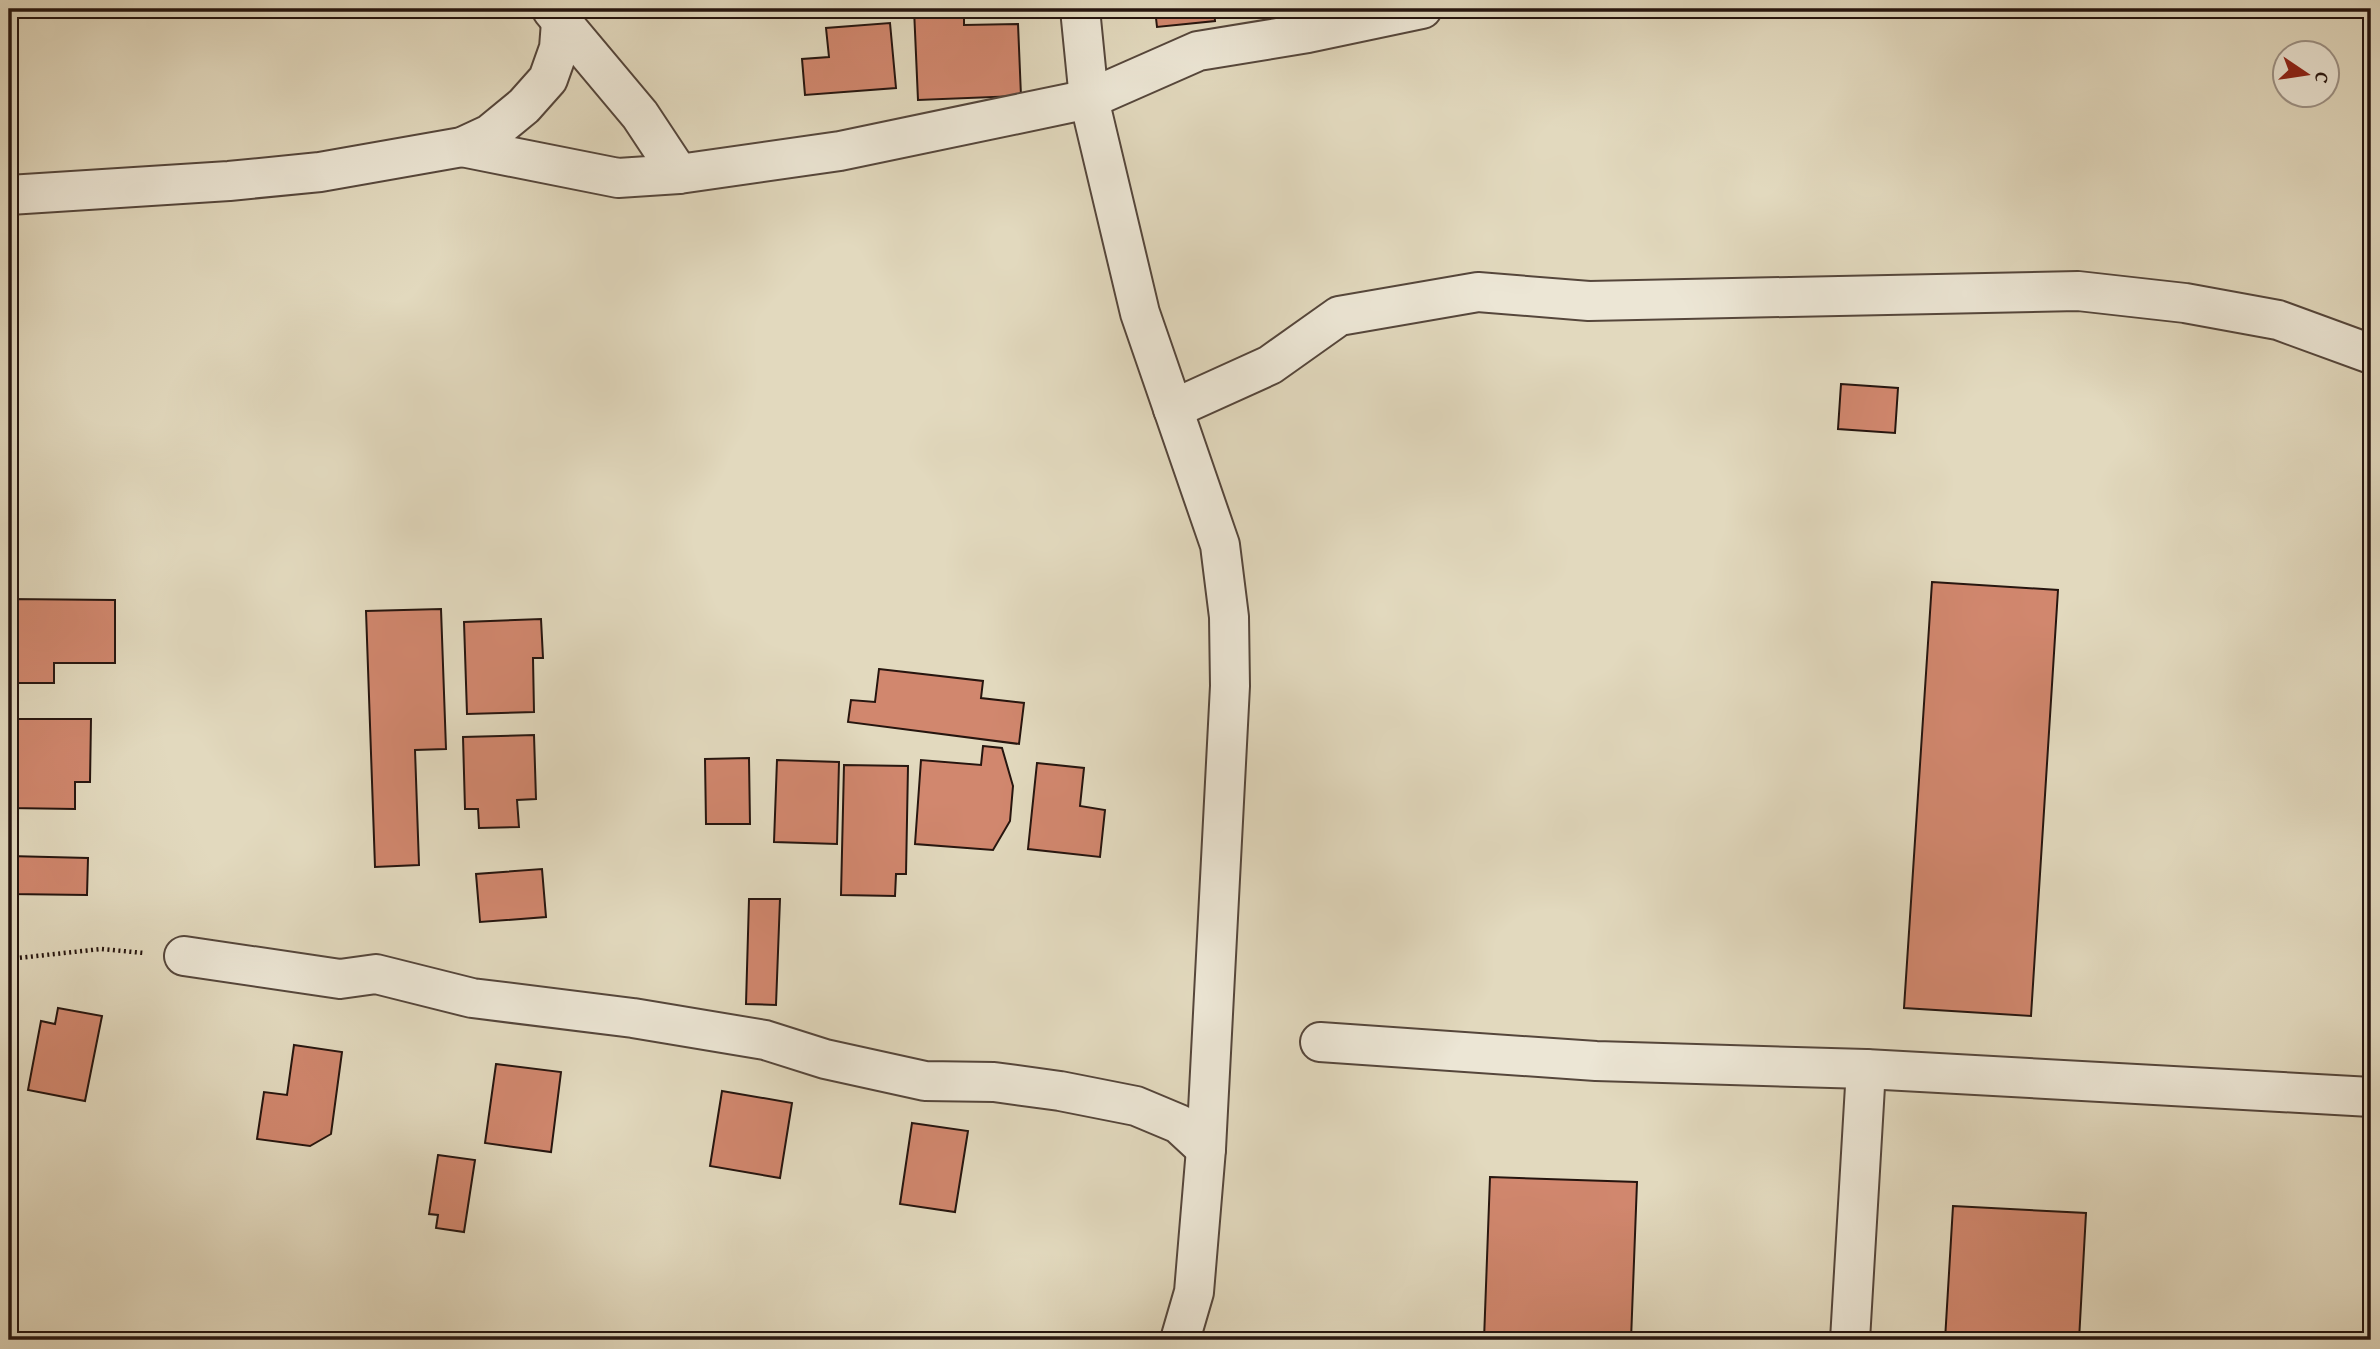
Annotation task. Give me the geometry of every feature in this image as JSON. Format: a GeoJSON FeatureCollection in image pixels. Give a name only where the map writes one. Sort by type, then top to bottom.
{"type":"FeatureCollection","features":[{"type":"Feature","properties":{"kind":"street"},"geometry":{"type":"LineString","coordinates":[[1080,9],[1089,99],[1140,313],[1220,545],[1229,617],[1230,686],[1206,1149],[1194,1292],[1180,1340]]}},
{"type":"Feature","properties":{"kind":"street"},"geometry":{"type":"LineString","coordinates":[[462,147],[618,178],[679,174],[840,151],[1089,99],[1198,51],[1308,33],[1422,9]]}},
{"type":"Feature","properties":{"kind":"street"},"geometry":{"type":"LineString","coordinates":[[556,15],[640,115],[679,174]]}},
{"type":"Feature","properties":{"kind":"street"},"geometry":{"type":"LineString","coordinates":[[9,195],[229,181],[320,172],[462,147],[490,134],[524,106],[548,79],[559,48],[556,15]]}},
{"type":"Feature","properties":{"kind":"street"},"geometry":{"type":"LineString","coordinates":[[1173,409],[1270,365],[1339,316],[1478,292],[1589,301],[2078,290],[2185,303],[2278,320],[2371,354]]}},
{"type":"Feature","properties":{"kind":"street"},"geometry":{"type":"LineString","coordinates":[[184,956],[340,979],[376,974],[472,998],[645,1020],[765,1040],[825,1059],[925,1081],[994,1082],[1060,1091],[1136,1106],[1179,1124],[1206,1149]]}},
{"type":"Feature","properties":{"kind":"street"},"geometry":{"type":"LineString","coordinates":[[1320,1042],[1596,1060],[1866,1069],[2371,1097]]}},
{"type":"Feature","properties":{"kind":"street"},"geometry":{"type":"LineString","coordinates":[[1850,1340],[1866,1069]]}},
{"type":"Feature","properties":{"kind":"path"},"geometry":{"type":"LineString","coordinates":[[9,959],[101,949],[184,956]]}},
{"type":"Feature","properties":{"kind":"building"},"geometry":{"type":"Polygon","coordinates":[[[914,9],[964,9],[964,25],[1018,24],[1021,96],[918,100],[914,9]]]}},
{"type":"Feature","properties":{"kind":"building"},"geometry":{"type":"Polygon","coordinates":[[[1155,9],[1214,9],[1215,21],[1157,27],[1155,9]]]}},
{"type":"Feature","properties":{"kind":"building"},"geometry":{"type":"Polygon","coordinates":[[[890,23],[896,88],[805,95],[802,59],[829,57],[826,28],[890,23]]]}},
{"type":"Feature","properties":{"kind":"building"},"geometry":{"type":"Polygon","coordinates":[[[1841,384],[1898,388],[1895,433],[1838,429],[1841,384]]]}},
{"type":"Feature","properties":{"kind":"building"},"geometry":{"type":"Polygon","coordinates":[[[1932,582],[2058,590],[2031,1016],[1904,1008],[1932,582]]]}},
{"type":"Feature","properties":{"kind":"building"},"geometry":{"type":"Polygon","coordinates":[[[9,599],[115,600],[115,663],[54,663],[54,683],[9,683],[9,599]]]}},
{"type":"Feature","properties":{"kind":"building"},"geometry":{"type":"Polygon","coordinates":[[[441,609],[446,749],[415,750],[419,865],[375,867],[366,611],[441,609]]]}},
{"type":"Feature","properties":{"kind":"building"},"geometry":{"type":"Polygon","coordinates":[[[541,619],[543,658],[533,658],[534,712],[467,714],[464,622],[541,619]]]}},
{"type":"Feature","properties":{"kind":"building"},"geometry":{"type":"Polygon","coordinates":[[[879,669],[983,681],[981,698],[1024,703],[1019,744],[848,722],[851,700],[875,702],[879,669]]]}},
{"type":"Feature","properties":{"kind":"building"},"geometry":{"type":"Polygon","coordinates":[[[9,719],[91,719],[90,782],[75,782],[75,809],[9,808],[9,719]]]}},
{"type":"Feature","properties":{"kind":"building"},"geometry":{"type":"Polygon","coordinates":[[[534,735],[536,799],[517,800],[519,827],[479,828],[478,809],[465,809],[463,737],[534,735]]]}},
{"type":"Feature","properties":{"kind":"building"},"geometry":{"type":"Polygon","coordinates":[[[983,746],[1002,748],[1013,786],[1010,821],[993,850],[915,844],[921,760],[981,765],[983,746]]]}},
{"type":"Feature","properties":{"kind":"building"},"geometry":{"type":"Polygon","coordinates":[[[749,758],[750,824],[706,824],[705,759],[749,758]]]}},
{"type":"Feature","properties":{"kind":"building"},"geometry":{"type":"Polygon","coordinates":[[[777,760],[839,762],[837,844],[774,842],[777,760]]]}},
{"type":"Feature","properties":{"kind":"building"},"geometry":{"type":"Polygon","coordinates":[[[1037,763],[1084,768],[1080,806],[1105,810],[1100,857],[1028,849],[1037,763]]]}},
{"type":"Feature","properties":{"kind":"building"},"geometry":{"type":"Polygon","coordinates":[[[844,765],[908,766],[906,874],[896,874],[895,896],[841,895],[844,765]]]}},
{"type":"Feature","properties":{"kind":"building"},"geometry":{"type":"Polygon","coordinates":[[[9,856],[88,858],[87,895],[9,894],[9,856]]]}},
{"type":"Feature","properties":{"kind":"building"},"geometry":{"type":"Polygon","coordinates":[[[542,869],[546,917],[480,922],[476,874],[542,869]]]}},
{"type":"Feature","properties":{"kind":"building"},"geometry":{"type":"Polygon","coordinates":[[[749,899],[780,899],[776,1005],[746,1004],[749,899]]]}},
{"type":"Feature","properties":{"kind":"building"},"geometry":{"type":"Polygon","coordinates":[[[58,1008],[102,1016],[85,1101],[28,1090],[41,1021],[55,1024],[58,1008]]]}},
{"type":"Feature","properties":{"kind":"building"},"geometry":{"type":"Polygon","coordinates":[[[294,1045],[342,1052],[331,1134],[310,1146],[257,1139],[264,1092],[287,1095],[294,1045]]]}},
{"type":"Feature","properties":{"kind":"building"},"geometry":{"type":"Polygon","coordinates":[[[496,1064],[561,1072],[551,1152],[485,1143],[496,1064]]]}},
{"type":"Feature","properties":{"kind":"building"},"geometry":{"type":"Polygon","coordinates":[[[722,1091],[792,1103],[780,1178],[710,1166],[722,1091]]]}},
{"type":"Feature","properties":{"kind":"building"},"geometry":{"type":"Polygon","coordinates":[[[912,1123],[968,1131],[955,1212],[900,1204],[912,1123]]]}},
{"type":"Feature","properties":{"kind":"building"},"geometry":{"type":"Polygon","coordinates":[[[438,1155],[475,1160],[464,1232],[436,1228],[438,1215],[429,1214],[438,1155]]]}},
{"type":"Feature","properties":{"kind":"building"},"geometry":{"type":"Polygon","coordinates":[[[1490,1177],[1637,1182],[1631,1340],[1484,1340],[1490,1177]]]}},
{"type":"Feature","properties":{"kind":"building"},"geometry":{"type":"Polygon","coordinates":[[[1953,1206],[2086,1213],[2079,1340],[1945,1340],[1953,1206]]]}}]}
